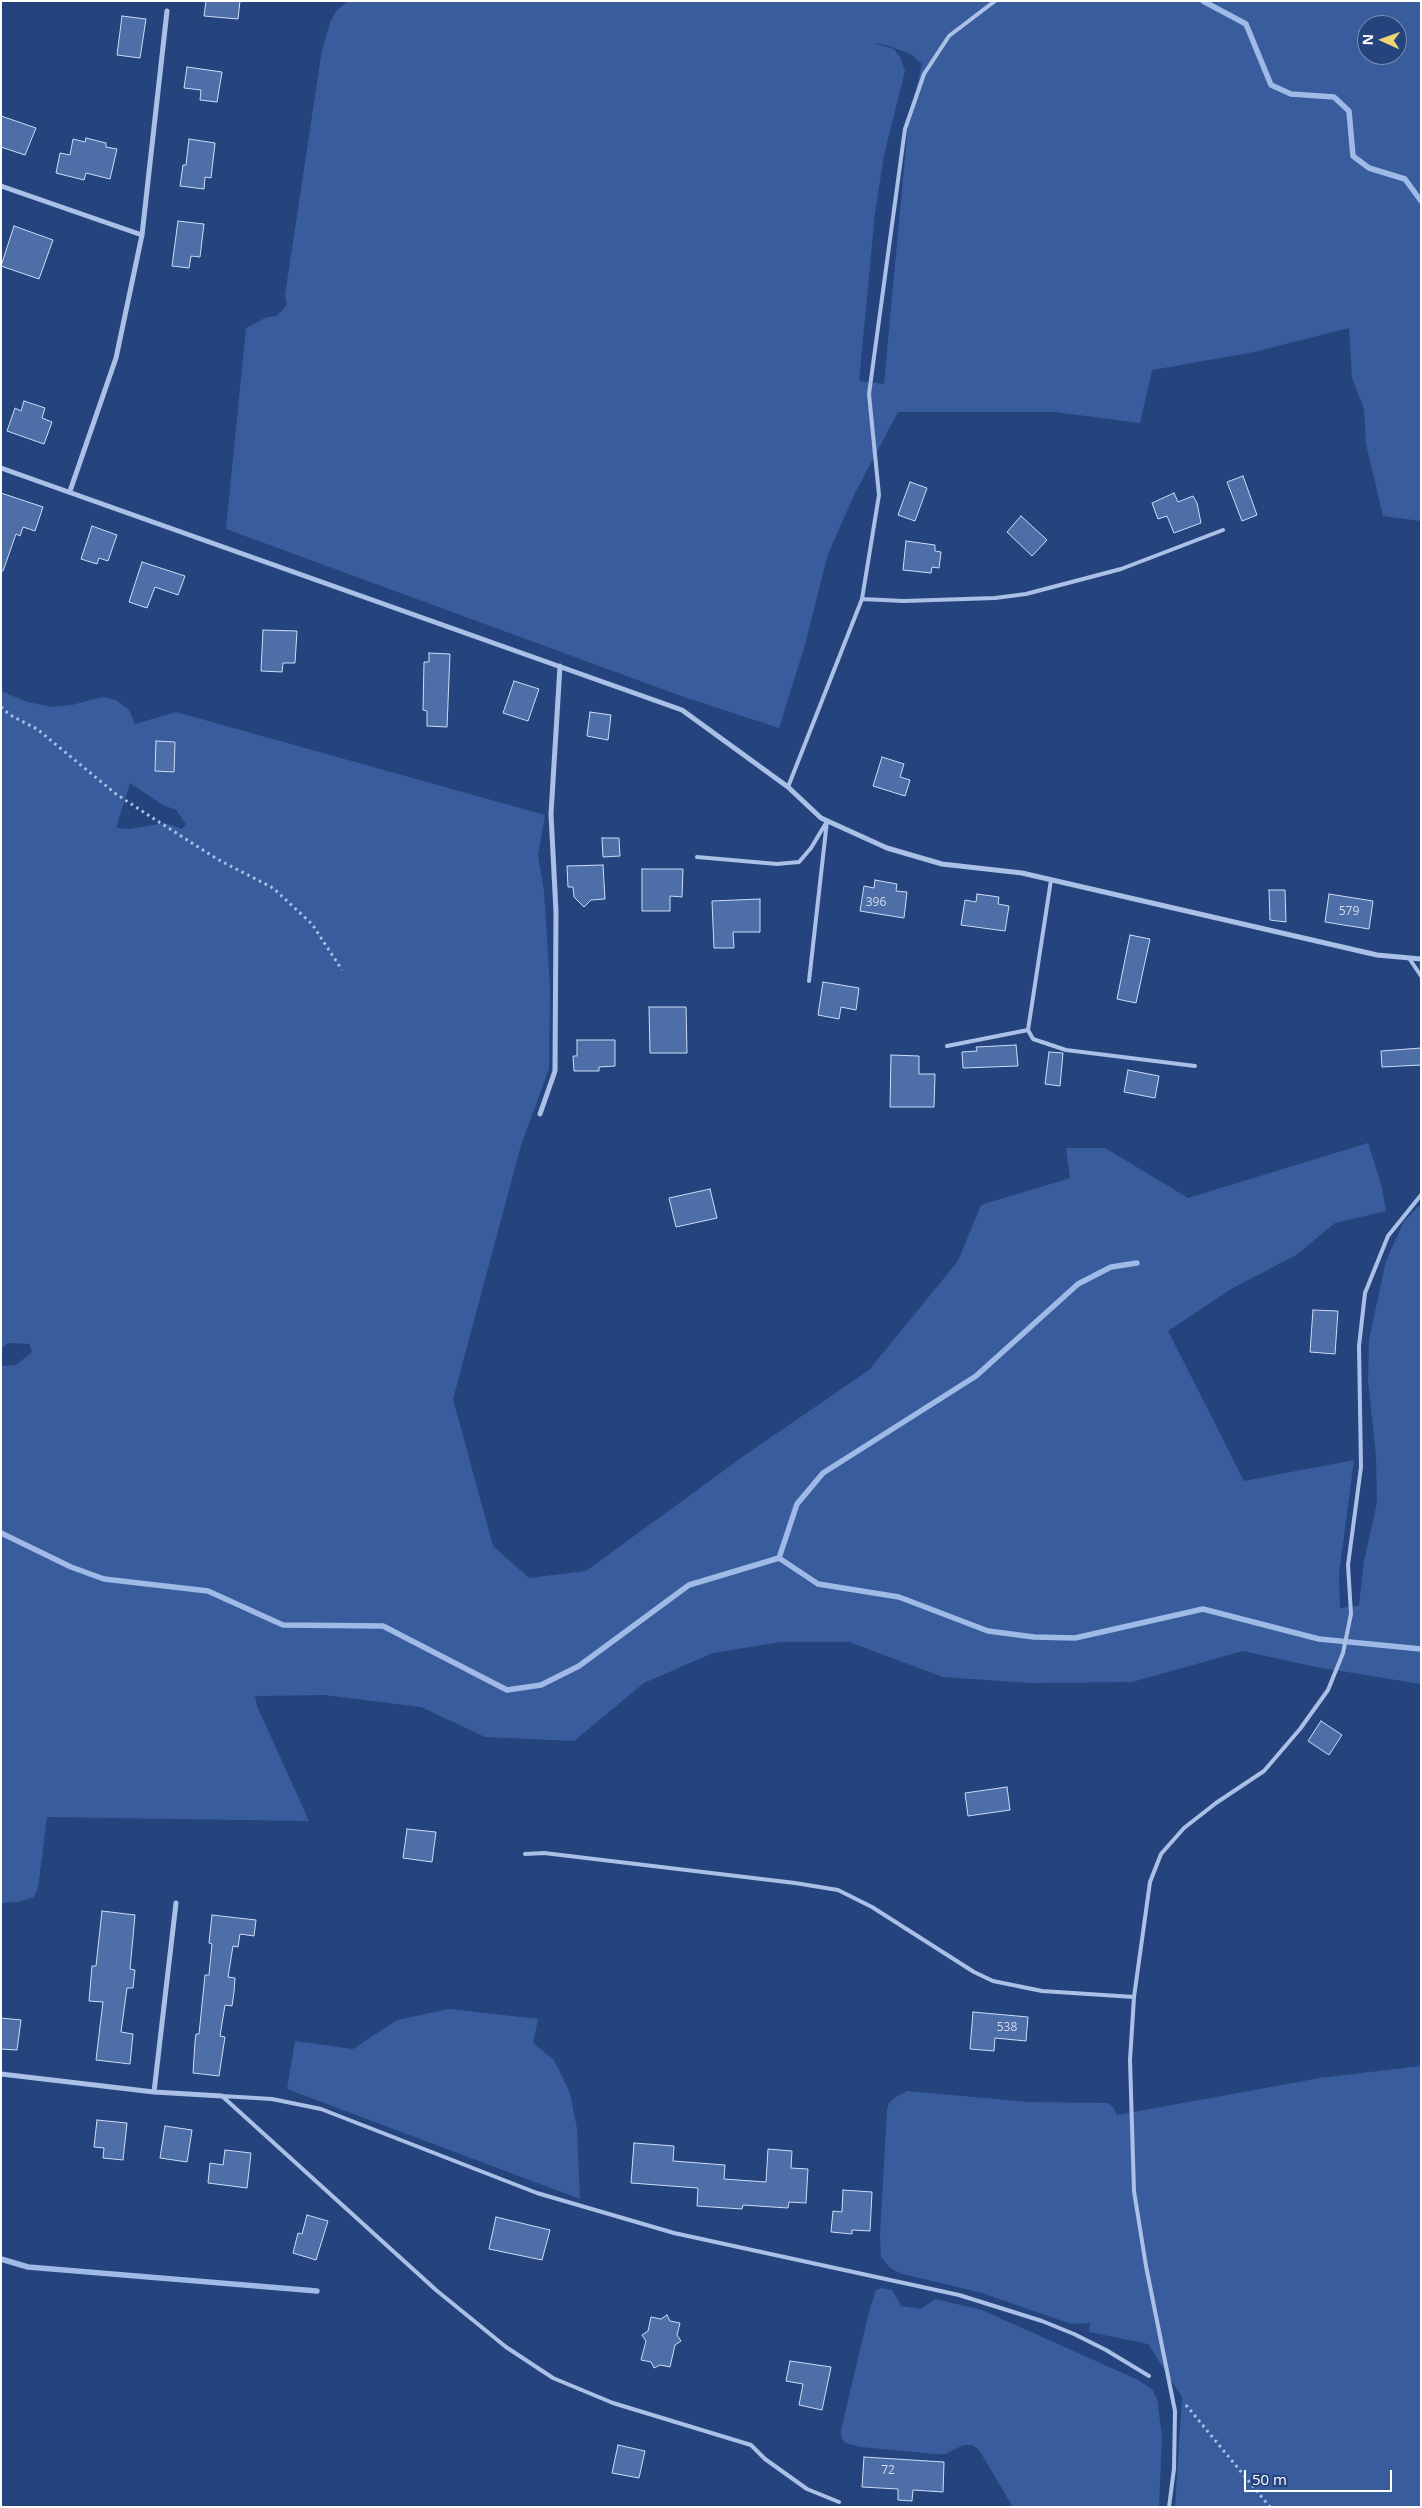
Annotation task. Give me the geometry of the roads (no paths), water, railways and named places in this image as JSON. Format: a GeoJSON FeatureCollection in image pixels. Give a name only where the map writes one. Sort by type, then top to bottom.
{"type":"FeatureCollection","features":[{"type":"Feature","properties":{"kind":"street"},"geometry":{"type":"LineString","coordinates":[[70,491],[116,358],[142,235],[167,12]]}},
{"type":"Feature","properties":{"kind":"street"},"geometry":{"type":"LineString","coordinates":[[1,186],[142,235]]}},
{"type":"Feature","properties":{"kind":"street"},"geometry":{"type":"LineString","coordinates":[[1,468],[682,710],[788,787],[827,821],[887,848],[942,864],[1022,873],[1377,955],[1421,959]]}},
{"type":"Feature","properties":{"kind":"street"},"geometry":{"type":"LineString","coordinates":[[540,1114],[555,1071],[556,912],[551,814],[560,666]]}},
{"type":"Feature","properties":{"kind":"street"},"geometry":{"type":"LineString","coordinates":[[154,2092],[176,1903]]}},
{"type":"Feature","properties":{"kind":"street"},"geometry":{"type":"LineString","coordinates":[[1,2074],[154,2092],[222,2096]]}},
{"type":"Feature","properties":{"kind":"lane"},"geometry":{"type":"LineString","coordinates":[[788,787],[862,599],[880,495],[869,394],[905,129],[924,74],[949,36],[995,1]]}},
{"type":"Feature","properties":{"kind":"lane"},"geometry":{"type":"LineString","coordinates":[[862,599],[904,601],[995,598],[1026,594],[1121,568],[1223,530]]}},
{"type":"Feature","properties":{"kind":"lane"},"geometry":{"type":"LineString","coordinates":[[697,857],[777,864],[799,862],[811,848],[827,821]]}},
{"type":"Feature","properties":{"kind":"lane"},"geometry":{"type":"LineString","coordinates":[[809,981],[827,821]]}},
{"type":"Feature","properties":{"kind":"lane"},"geometry":{"type":"LineString","coordinates":[[1051,880],[1028,1030],[1033,1040],[1066,1050],[1196,1066]]}},
{"type":"Feature","properties":{"kind":"lane"},"geometry":{"type":"LineString","coordinates":[[1409,958],[1421,976]]}},
{"type":"Feature","properties":{"kind":"lane"},"geometry":{"type":"LineString","coordinates":[[947,1046],[1028,1030]]}},
{"type":"Feature","properties":{"kind":"lane"},"geometry":{"type":"LineString","coordinates":[[1169,2507],[1174,2469],[1175,2411],[1134,2190],[1130,2060],[1134,1997],[1150,1882],[1161,1854],[1184,1828],[1216,1803],[1264,1771],[1300,1729],[1328,1690],[1343,1653],[1350,1614],[1348,1565],[1361,1467],[1359,1346],[1365,1293],[1388,1236],[1421,1195]]}},
{"type":"Feature","properties":{"kind":"lane"},"geometry":{"type":"LineString","coordinates":[[525,1854],[544,1853],[786,1881],[838,1890],[872,1907],[974,1972],[993,1980],[1042,1991],[1134,1997]]}},
{"type":"Feature","properties":{"kind":"lane"},"geometry":{"type":"LineString","coordinates":[[222,2096],[272,2099],[321,2109],[537,2193],[674,2233],[959,2295],[1042,2320],[1106,2350],[1149,2376]]}},
{"type":"Feature","properties":{"kind":"lane"},"geometry":{"type":"LineString","coordinates":[[222,2096],[436,2290],[506,2348],[554,2378],[612,2403],[750,2445],[765,2459],[807,2490],[839,2502]]}},
{"type":"Feature","properties":{"kind":"waterway"},"geometry":{"type":"LineString","coordinates":[[1203,1],[1246,24],[1271,85],[1291,94],[1334,97],[1349,111],[1353,156],[1369,168],[1405,179],[1421,201]]}},
{"type":"Feature","properties":{"kind":"waterway"},"geometry":{"type":"LineString","coordinates":[[1,1533],[71,1567],[104,1579],[208,1591],[283,1625],[383,1626],[507,1690],[541,1685],[579,1666],[689,1585],[779,1558],[797,1504],[823,1473],[976,1376],[1078,1284],[1111,1267],[1137,1263]]}},
{"type":"Feature","properties":{"kind":"waterway"},"geometry":{"type":"LineString","coordinates":[[779,1558],[818,1584],[899,1597],[988,1631],[1034,1637],[1075,1638],[1203,1609],[1319,1639],[1421,1649]]}},
{"type":"Feature","properties":{"kind":"waterway"},"geometry":{"type":"LineString","coordinates":[[1,2259],[28,2267],[317,2291]]}}]}
